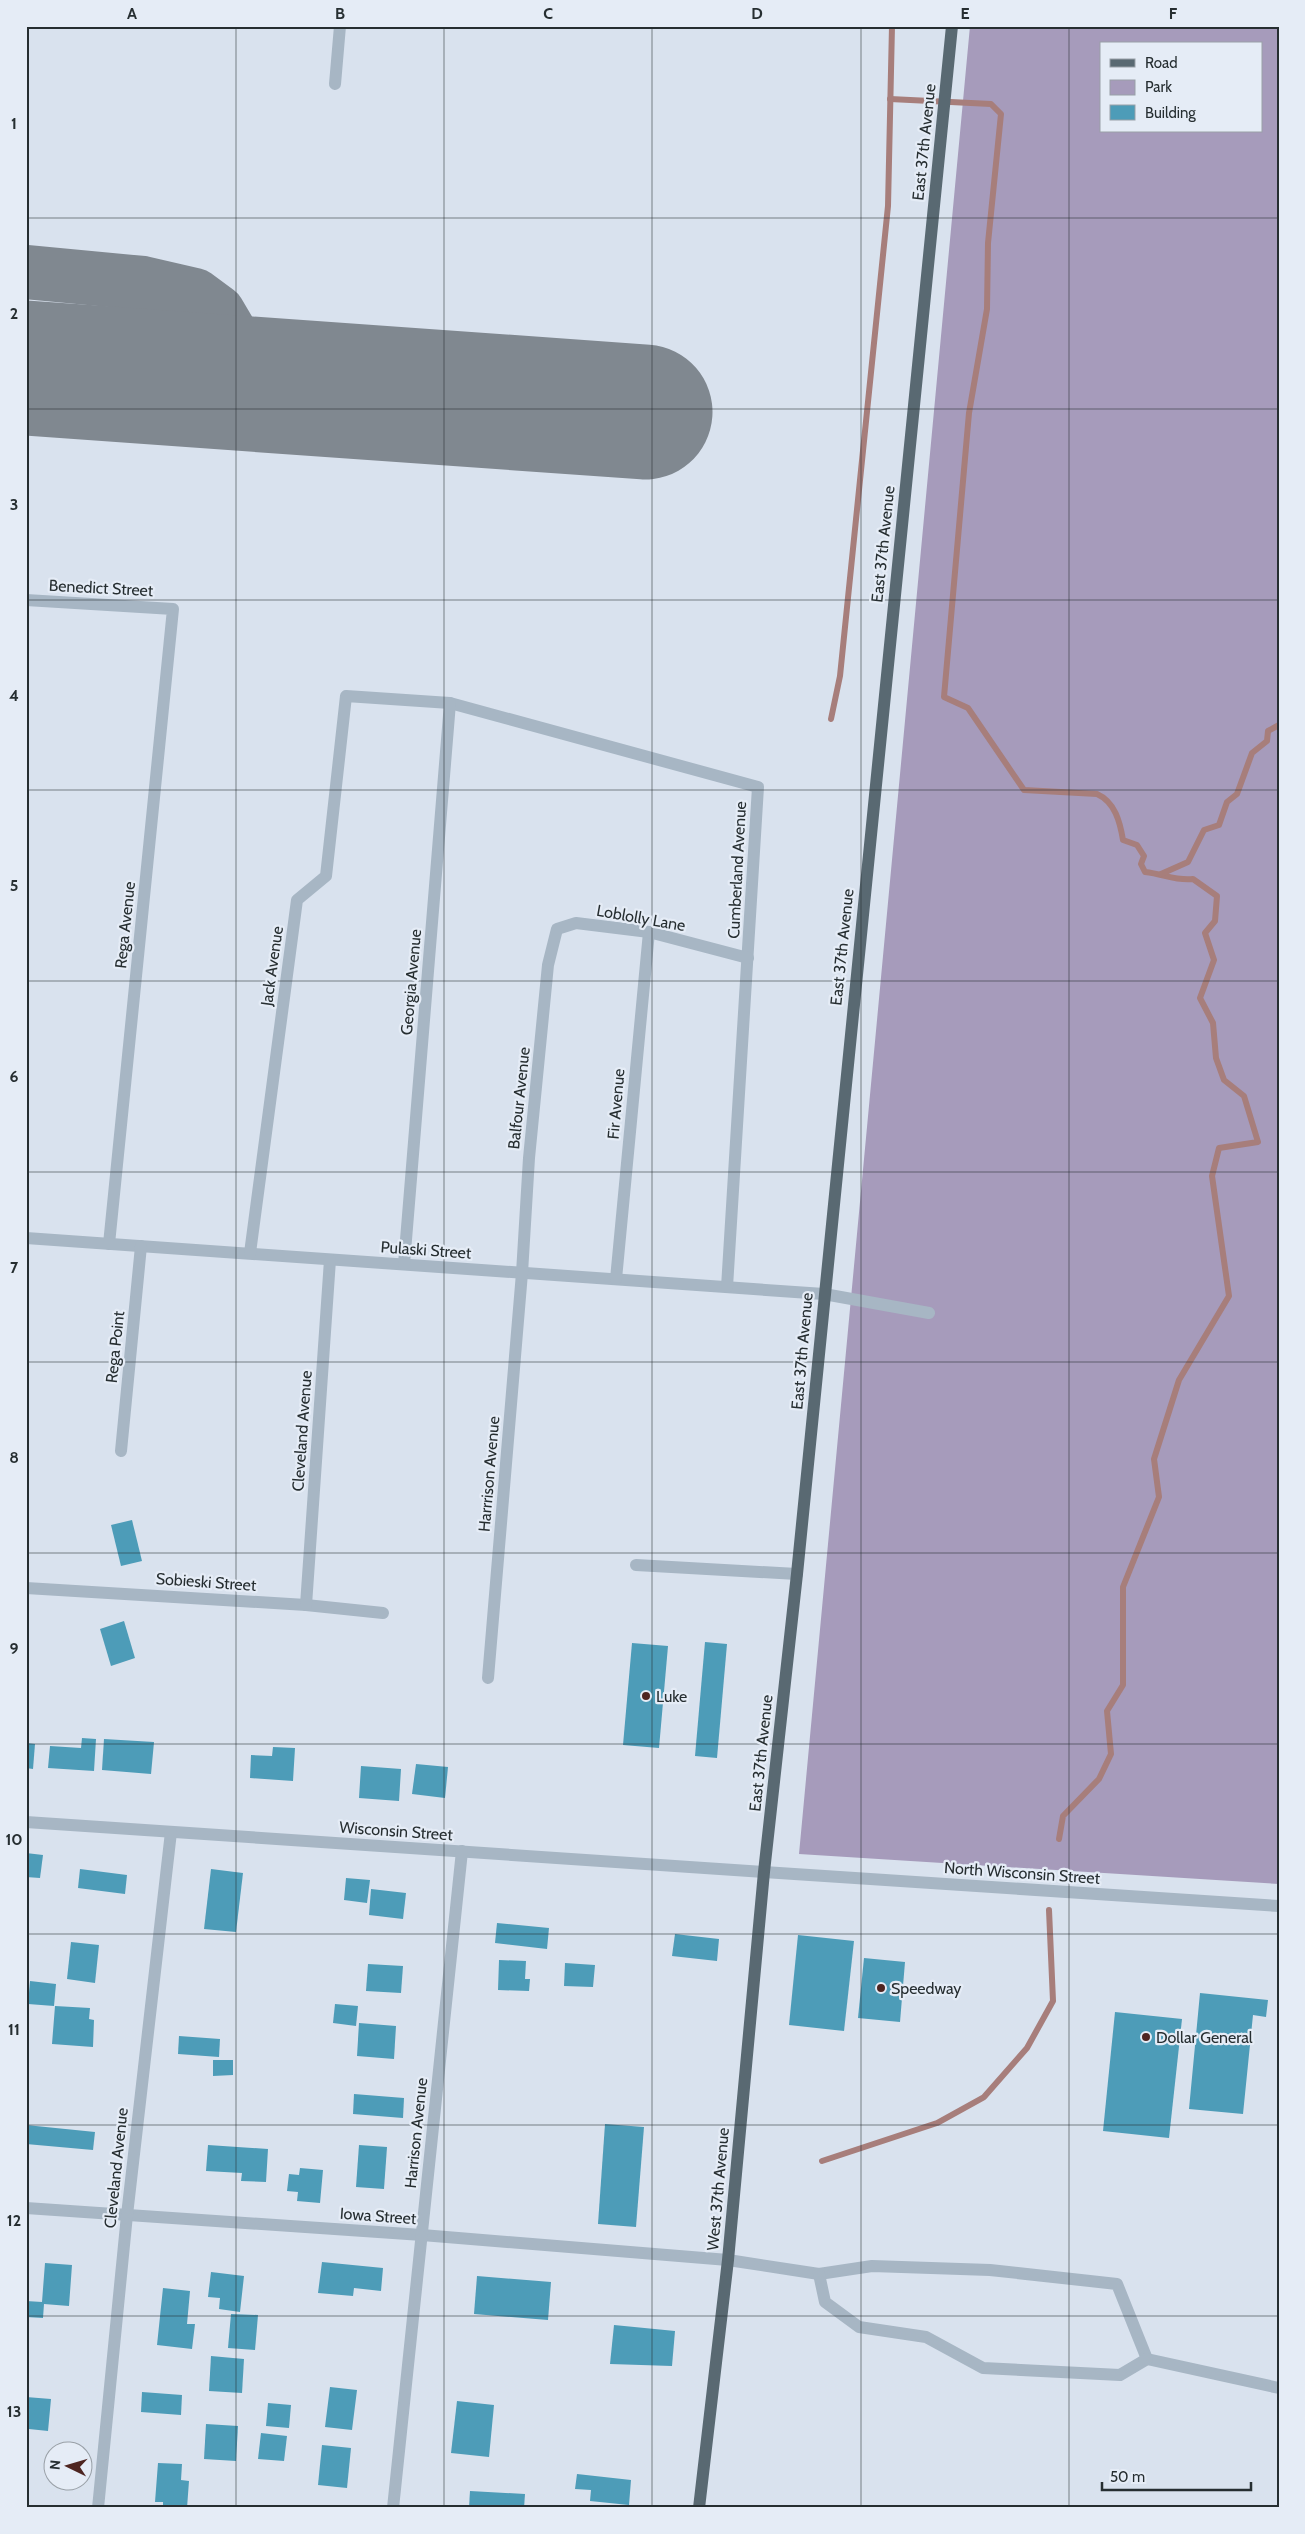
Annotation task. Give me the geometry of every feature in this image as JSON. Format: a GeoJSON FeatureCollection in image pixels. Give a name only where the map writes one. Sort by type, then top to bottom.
{"type":"FeatureCollection","features":[{"type":"Feature","properties":{"kind":"main road","name":"East 37th Avenue"},"geometry":{"type":"LineString","coordinates":[[764,1872],[797,1574],[952,26]]}},
{"type":"Feature","properties":{"kind":"main road","name":"West 37th Avenue"},"geometry":{"type":"LineString","coordinates":[[699,2508],[728,2260],[764,1872]]}},
{"type":"Feature","properties":{"kind":"street"},"geometry":{"type":"LineString","coordinates":[[335,84],[340,26]]}},
{"type":"Feature","properties":{"kind":"street","name":"Benedict Street"},"geometry":{"type":"LineString","coordinates":[[26,600],[174,609]]}},
{"type":"Feature","properties":{"kind":"street","name":"Rega Avenue"},"geometry":{"type":"LineString","coordinates":[[109,1244],[174,609]]}},
{"type":"Feature","properties":{"kind":"street","name":"Cumberland Avenue"},"geometry":{"type":"LineString","coordinates":[[346,696],[450,703],[758,787],[727,1287]]}},
{"type":"Feature","properties":{"kind":"street","name":"Jack Avenue"},"geometry":{"type":"LineString","coordinates":[[250,1253],[297,900],[326,876],[346,696]]}},
{"type":"Feature","properties":{"kind":"street","name":"Georgia Avenue"},"geometry":{"type":"LineString","coordinates":[[404,1264],[450,703]]}},
{"type":"Feature","properties":{"kind":"street","name":"Loblolly Lane"},"geometry":{"type":"LineString","coordinates":[[557,929],[576,923],[649,932],[748,958]]}},
{"type":"Feature","properties":{"kind":"street","name":"Balfour Avenue"},"geometry":{"type":"LineString","coordinates":[[522,1273],[529,1158],[546,984],[548,965],[557,929]]}},
{"type":"Feature","properties":{"kind":"street","name":"Fir Avenue"},"geometry":{"type":"LineString","coordinates":[[616,1279],[649,932]]}},
{"type":"Feature","properties":{"kind":"street","name":"Pulaski Street"},"geometry":{"type":"LineString","coordinates":[[26,1238],[824,1294],[929,1314]]}},
{"type":"Feature","properties":{"kind":"street","name":"Rega Point"},"geometry":{"type":"LineString","coordinates":[[121,1451],[141,1246]]}},
{"type":"Feature","properties":{"kind":"street","name":"Cleveland Avenue"},"geometry":{"type":"LineString","coordinates":[[306,1605],[330,1260]]}},
{"type":"Feature","properties":{"kind":"street","name":"Harrrison Avenue"},"geometry":{"type":"LineString","coordinates":[[488,1678],[522,1273]]}},
{"type":"Feature","properties":{"kind":"street"},"geometry":{"type":"LineString","coordinates":[[636,1565],[797,1574]]}},
{"type":"Feature","properties":{"kind":"street","name":"Sobieski Street"},"geometry":{"type":"LineString","coordinates":[[26,1588],[306,1605],[383,1613]]}},
{"type":"Feature","properties":{"kind":"street","name":"Wisconsin Street"},"geometry":{"type":"LineString","coordinates":[[26,1822],[764,1872]]}},
{"type":"Feature","properties":{"kind":"street","name":"Cleveland Avenue"},"geometry":{"type":"LineString","coordinates":[[98,2508],[127,2215],[171,1832]]}},
{"type":"Feature","properties":{"kind":"street","name":"Harrison Avenue"},"geometry":{"type":"LineString","coordinates":[[393,2508],[462,1851]]}},
{"type":"Feature","properties":{"kind":"street","name":"North Wisconsin Street"},"geometry":{"type":"LineString","coordinates":[[764,1872],[1279,1906]]}},
{"type":"Feature","properties":{"kind":"street","name":"Iowa Street"},"geometry":{"type":"LineString","coordinates":[[26,2208],[422,2235],[728,2260],[819,2274],[872,2266],[980,2269],[1117,2284],[1148,2358]]}},
{"type":"Feature","properties":{"kind":"street"},"geometry":{"type":"LineString","coordinates":[[819,2274],[826,2302],[859,2326],[926,2337],[983,2368],[1120,2375],[1148,2358],[1279,2388]]}},
{"type":"Feature","properties":{"kind":"green space"},"geometry":{"type":"Polygon","coordinates":[[[970,26],[1279,26],[1279,1884],[799,1854],[970,26]]]}},
{"type":"Feature","properties":{"kind":"building"},"geometry":{"type":"Polygon","coordinates":[[[132,1520],[142,1561],[121,1566],[111,1525],[132,1520]]]}},
{"type":"Feature","properties":{"kind":"building"},"geometry":{"type":"Polygon","coordinates":[[[124,1621],[135,1658],[111,1666],[100,1629],[124,1621]]]}},
{"type":"Feature","properties":{"kind":"building","name":"Luke"},"geometry":{"type":"Polygon","coordinates":[[[705,1642],[727,1644],[717,1758],[695,1756],[705,1642]]]}},
{"type":"Feature","properties":{"kind":"building","name":"Luke"},"geometry":{"type":"Polygon","coordinates":[[[632,1643],[668,1646],[659,1748],[623,1745],[632,1643]]]}},
{"type":"Feature","properties":{"kind":"building"},"geometry":{"type":"Polygon","coordinates":[[[82,1738],[96,1739],[94,1771],[48,1768],[50,1746],[81,1748],[82,1738]]]}},
{"type":"Feature","properties":{"kind":"building"},"geometry":{"type":"Polygon","coordinates":[[[104,1739],[154,1742],[151,1774],[102,1770],[104,1739]]]}},
{"type":"Feature","properties":{"kind":"building"},"geometry":{"type":"Polygon","coordinates":[[[26,1743],[35,1744],[33,1769],[26,1768],[26,1743]]]}},
{"type":"Feature","properties":{"kind":"building"},"geometry":{"type":"Polygon","coordinates":[[[273,1747],[295,1748],[293,1781],[250,1778],[251,1755],[272,1756],[273,1747]]]}},
{"type":"Feature","properties":{"kind":"building"},"geometry":{"type":"Polygon","coordinates":[[[416,1764],[448,1767],[445,1798],[412,1794],[416,1764]]]}},
{"type":"Feature","properties":{"kind":"building"},"geometry":{"type":"Polygon","coordinates":[[[361,1766],[401,1769],[399,1801],[359,1798],[361,1766]]]}},
{"type":"Feature","properties":{"kind":"building"},"geometry":{"type":"Polygon","coordinates":[[[26,1853],[43,1855],[40,1878],[26,1877],[26,1853]]]}},
{"type":"Feature","properties":{"kind":"building"},"geometry":{"type":"Polygon","coordinates":[[[80,1869],[127,1875],[125,1894],[78,1888],[80,1869]]]}},
{"type":"Feature","properties":{"kind":"building"},"geometry":{"type":"Polygon","coordinates":[[[211,1869],[243,1873],[236,1932],[204,1929],[211,1869]]]}},
{"type":"Feature","properties":{"kind":"building"},"geometry":{"type":"Polygon","coordinates":[[[346,1878],[370,1880],[367,1903],[344,1900],[346,1878]]]}},
{"type":"Feature","properties":{"kind":"building"},"geometry":{"type":"Polygon","coordinates":[[[371,1889],[406,1893],[403,1919],[369,1915],[371,1889]]]}},
{"type":"Feature","properties":{"kind":"building"},"geometry":{"type":"Polygon","coordinates":[[[497,1923],[549,1928],[547,1949],[495,1943],[497,1923]]]}},
{"type":"Feature","properties":{"kind":"building"},"geometry":{"type":"Polygon","coordinates":[[[675,1934],[719,1939],[717,1961],[672,1956],[675,1934]]]}},
{"type":"Feature","properties":{"kind":"building"},"geometry":{"type":"Polygon","coordinates":[[[798,1935],[854,1941],[844,2031],[789,2025],[798,1935]]]}},
{"type":"Feature","properties":{"kind":"building"},"geometry":{"type":"Polygon","coordinates":[[[71,1942],[99,1945],[95,1983],[67,1979],[71,1942]]]}},
{"type":"Feature","properties":{"kind":"building"},"geometry":{"type":"Polygon","coordinates":[[[864,1958],[905,1962],[900,2022],[858,2018],[864,1958]]]}},
{"type":"Feature","properties":{"kind":"building"},"geometry":{"type":"Polygon","coordinates":[[[499,1960],[526,1961],[525,1979],[530,1979],[529,1991],[498,1990],[499,1960]]]}},
{"type":"Feature","properties":{"kind":"building"},"geometry":{"type":"Polygon","coordinates":[[[565,1963],[595,1965],[593,1987],[564,1986],[565,1963]]]}},
{"type":"Feature","properties":{"kind":"building"},"geometry":{"type":"Polygon","coordinates":[[[368,1964],[403,1966],[401,1993],[366,1991],[368,1964]]]}},
{"type":"Feature","properties":{"kind":"building"},"geometry":{"type":"Polygon","coordinates":[[[30,1981],[56,1984],[54,2006],[28,2004],[30,1981]]]}},
{"type":"Feature","properties":{"kind":"building"},"geometry":{"type":"Polygon","coordinates":[[[1200,1993],[1268,2000],[1266,2017],[1253,2015],[1243,2114],[1189,2109],[1200,1993]]]}},
{"type":"Feature","properties":{"kind":"building"},"geometry":{"type":"Polygon","coordinates":[[[335,2004],[358,2006],[356,2026],[333,2023],[335,2004]]]}},
{"type":"Feature","properties":{"kind":"building"},"geometry":{"type":"Polygon","coordinates":[[[55,2006],[90,2008],[89,2019],[94,2020],[93,2047],[52,2044],[55,2006]]]}},
{"type":"Feature","properties":{"kind":"building"},"geometry":{"type":"Polygon","coordinates":[[[1115,2012],[1182,2019],[1169,2138],[1103,2131],[1115,2012]]]}},
{"type":"Feature","properties":{"kind":"building"},"geometry":{"type":"Polygon","coordinates":[[[359,2023],[396,2026],[394,2059],[357,2056],[359,2023]]]}},
{"type":"Feature","properties":{"kind":"building"},"geometry":{"type":"Polygon","coordinates":[[[179,2036],[220,2039],[219,2057],[178,2054],[179,2036]]]}},
{"type":"Feature","properties":{"kind":"building"},"geometry":{"type":"Polygon","coordinates":[[[213,2060],[233,2060],[233,2075],[213,2076],[213,2060]]]}},
{"type":"Feature","properties":{"kind":"building"},"geometry":{"type":"Polygon","coordinates":[[[354,2094],[404,2098],[403,2118],[353,2114],[354,2094]]]}},
{"type":"Feature","properties":{"kind":"building"},"geometry":{"type":"Polygon","coordinates":[[[605,2124],[644,2127],[636,2227],[598,2224],[605,2124]]]}},
{"type":"Feature","properties":{"kind":"building"},"geometry":{"type":"Polygon","coordinates":[[[26,2125],[95,2132],[93,2150],[26,2144],[26,2125]]]}},
{"type":"Feature","properties":{"kind":"building"},"geometry":{"type":"Polygon","coordinates":[[[208,2145],[268,2149],[266,2182],[241,2181],[242,2173],[206,2171],[208,2145]]]}},
{"type":"Feature","properties":{"kind":"building"},"geometry":{"type":"Polygon","coordinates":[[[359,2145],[387,2147],[384,2189],[356,2187],[359,2145]]]}},
{"type":"Feature","properties":{"kind":"building"},"geometry":{"type":"Polygon","coordinates":[[[300,2168],[323,2170],[320,2203],[297,2201],[298,2192],[287,2191],[289,2174],[299,2175],[300,2168]]]}},
{"type":"Feature","properties":{"kind":"building"},"geometry":{"type":"Polygon","coordinates":[[[322,2262],[383,2268],[381,2291],[354,2288],[353,2296],[318,2293],[322,2262]]]}},
{"type":"Feature","properties":{"kind":"building"},"geometry":{"type":"Polygon","coordinates":[[[45,2263],[72,2265],[69,2306],[44,2304],[43,2318],[26,2317],[26,2301],[42,2302],[45,2263]]]}},
{"type":"Feature","properties":{"kind":"building"},"geometry":{"type":"Polygon","coordinates":[[[211,2272],[244,2276],[240,2312],[219,2309],[220,2298],[208,2297],[211,2272]]]}},
{"type":"Feature","properties":{"kind":"building"},"geometry":{"type":"Polygon","coordinates":[[[477,2276],[551,2282],[548,2320],[474,2314],[477,2276]]]}},
{"type":"Feature","properties":{"kind":"building"},"geometry":{"type":"Polygon","coordinates":[[[163,2288],[190,2291],[187,2324],[195,2324],[192,2349],[157,2345],[163,2288]]]}},
{"type":"Feature","properties":{"kind":"building"},"geometry":{"type":"Polygon","coordinates":[[[231,2314],[258,2315],[255,2350],[228,2348],[231,2314]]]}},
{"type":"Feature","properties":{"kind":"building"},"geometry":{"type":"Polygon","coordinates":[[[614,2325],[675,2331],[672,2366],[610,2364],[614,2325]]]}},
{"type":"Feature","properties":{"kind":"building"},"geometry":{"type":"Polygon","coordinates":[[[211,2356],[244,2359],[242,2393],[209,2391],[211,2356]]]}},
{"type":"Feature","properties":{"kind":"building"},"geometry":{"type":"Polygon","coordinates":[[[330,2387],[357,2390],[352,2430],[325,2427],[330,2387]]]}},
{"type":"Feature","properties":{"kind":"building"},"geometry":{"type":"Polygon","coordinates":[[[142,2392],[182,2395],[181,2415],[141,2412],[142,2392]]]}},
{"type":"Feature","properties":{"kind":"building"},"geometry":{"type":"Polygon","coordinates":[[[26,2397],[51,2399],[48,2431],[29,2429],[28,2443],[26,2397]]]}},
{"type":"Feature","properties":{"kind":"building"},"geometry":{"type":"Polygon","coordinates":[[[457,2401],[494,2405],[489,2457],[451,2453],[457,2401]]]}},
{"type":"Feature","properties":{"kind":"building"},"geometry":{"type":"Polygon","coordinates":[[[268,2403],[291,2405],[289,2428],[266,2426],[268,2403]]]}},
{"type":"Feature","properties":{"kind":"building"},"geometry":{"type":"Polygon","coordinates":[[[206,2424],[238,2426],[236,2461],[204,2459],[206,2424]]]}},
{"type":"Feature","properties":{"kind":"building"},"geometry":{"type":"Polygon","coordinates":[[[261,2433],[287,2436],[284,2461],[258,2459],[261,2433]]]}},
{"type":"Feature","properties":{"kind":"building"},"geometry":{"type":"Polygon","coordinates":[[[322,2445],[351,2448],[347,2488],[318,2485],[322,2445]]]}},
{"type":"Feature","properties":{"kind":"building"},"geometry":{"type":"Polygon","coordinates":[[[158,2463],[182,2464],[181,2480],[189,2481],[187,2508],[163,2508],[163,2502],[155,2502],[158,2463]]]}},
{"type":"Feature","properties":{"kind":"building"},"geometry":{"type":"Polygon","coordinates":[[[577,2474],[631,2480],[629,2505],[590,2501],[591,2490],[575,2489],[577,2474]]]}},
{"type":"Feature","properties":{"kind":"building"},"geometry":{"type":"Polygon","coordinates":[[[470,2491],[525,2494],[524,2508],[469,2508],[470,2491]]]}},
{"type":"Feature","properties":{"kind":"waterway"},"geometry":{"type":"LineString","coordinates":[[831,719],[840,676],[888,206],[892,26]]}},
{"type":"Feature","properties":{"kind":"waterway"},"geometry":{"type":"LineString","coordinates":[[890,99],[991,104],[1001,114],[988,243],[987,309],[969,413],[944,697],[968,708],[1024,790],[1097,794],[1108,802],[1116,813],[1123,840],[1137,845],[1144,856],[1141,864],[1145,872],[1181,879],[1193,879],[1217,896],[1215,921],[1205,933],[1214,960],[1200,998],[1213,1023],[1216,1058],[1224,1080],[1244,1096],[1258,1142],[1219,1148],[1212,1176],[1229,1296],[1179,1380],[1154,1459],[1159,1497],[1123,1587],[1123,1685],[1107,1711],[1111,1754],[1099,1779],[1063,1816],[1059,1839]]}},
{"type":"Feature","properties":{"kind":"waterway"},"geometry":{"type":"LineString","coordinates":[[1161,874],[1188,862],[1204,830],[1219,825],[1227,802],[1237,794],[1252,753],[1267,741],[1268,731],[1279,725]]}},
{"type":"Feature","properties":{"kind":"waterway"},"geometry":{"type":"LineString","coordinates":[[822,2161],[937,2123],[984,2097],[1027,2048],[1053,2001],[1049,1910]]}},
{"type":"Feature","properties":{"kind":"taxiway"},"geometry":{"type":"LineString","coordinates":[[26,272],[143,283],[195,295],[218,312],[234,339],[237,383]]}},
{"type":"Feature","properties":{"kind":"runway"},"geometry":{"type":"LineString","coordinates":[[26,368],[645,412]]}},
{"type":"Feature","properties":{"kind":"place","name":"Luke"},"geometry":{"type":"Point","coordinates":[646,1696]}},
{"type":"Feature","properties":{"kind":"place","name":"Speedway"},"geometry":{"type":"Point","coordinates":[881,1988]}},
{"type":"Feature","properties":{"kind":"place","name":"Dollar General"},"geometry":{"type":"Point","coordinates":[1146,2037]}}]}
